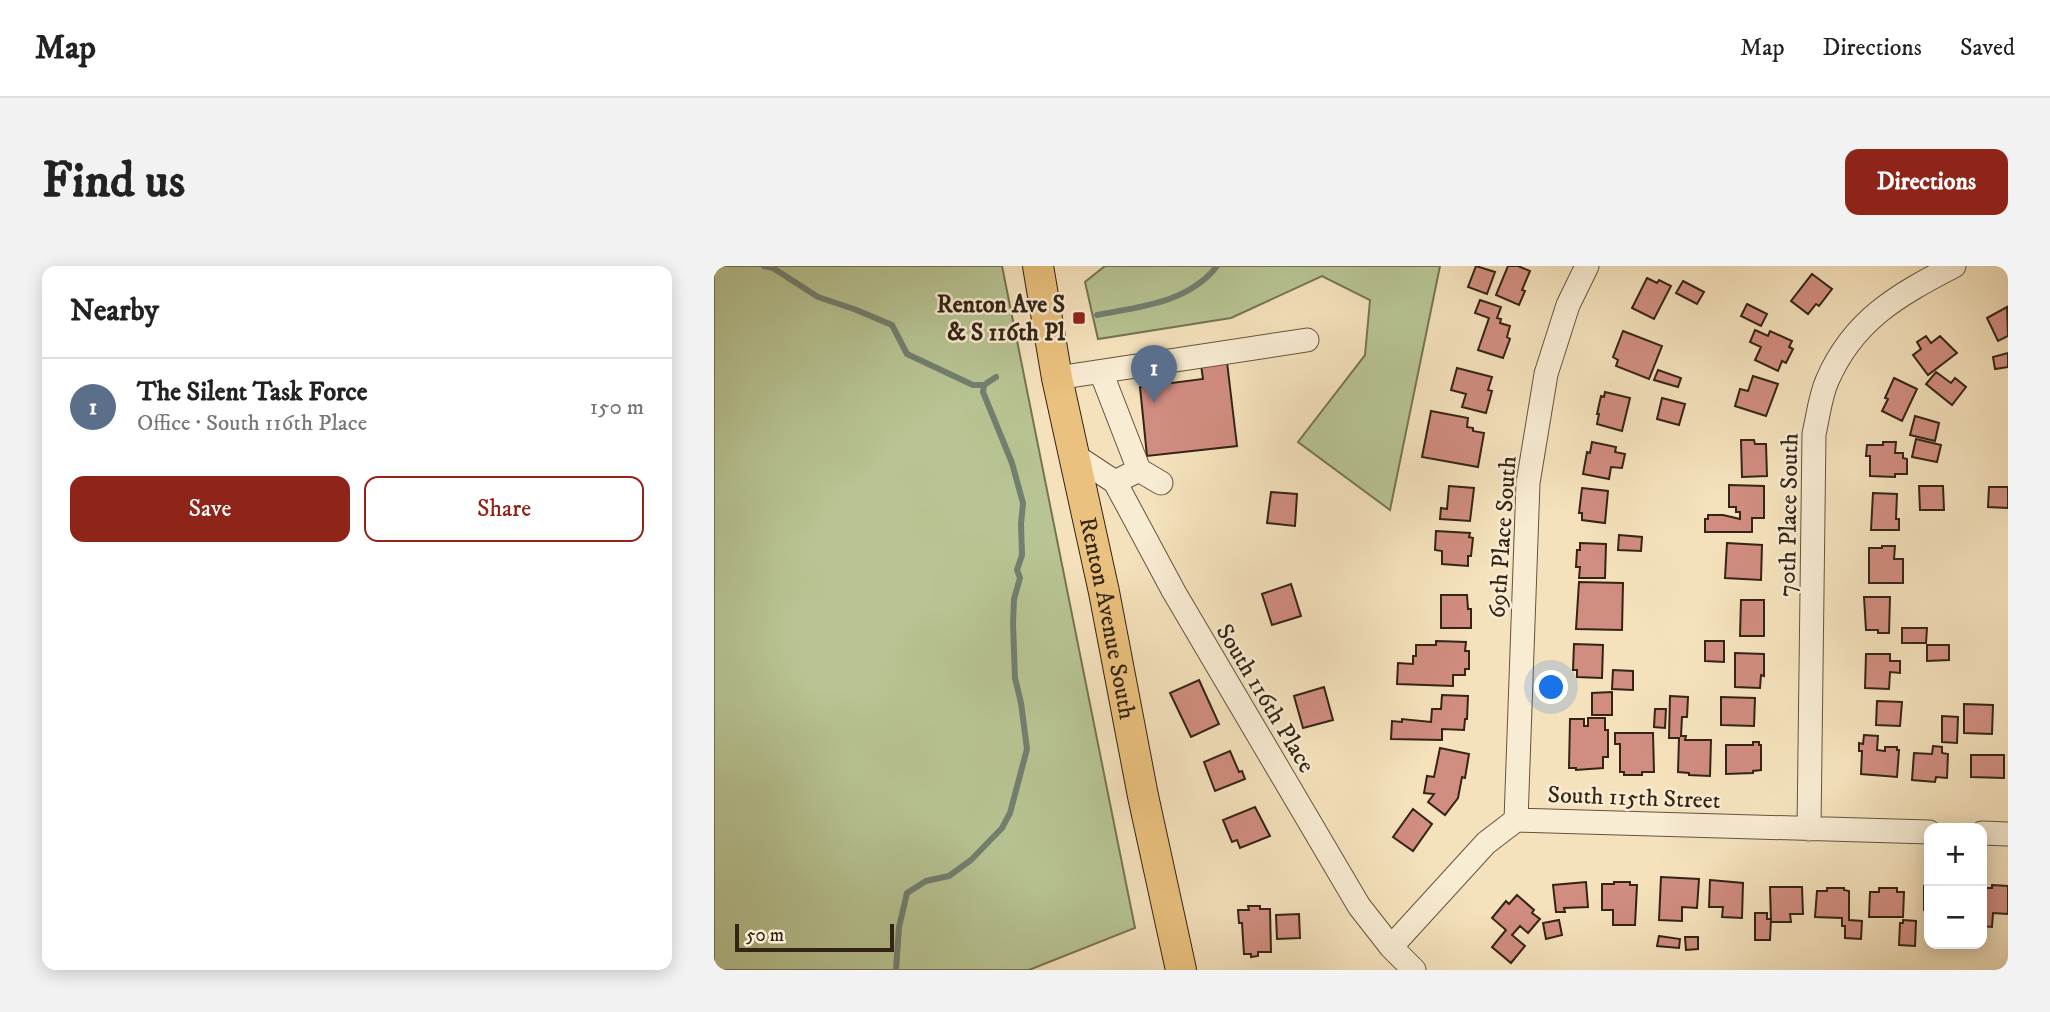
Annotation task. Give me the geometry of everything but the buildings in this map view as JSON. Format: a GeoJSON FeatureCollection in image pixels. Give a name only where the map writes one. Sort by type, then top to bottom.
{"type":"FeatureCollection","features":[{"type":"Feature","properties":{"kind":"main road","name":"Renton Avenue South"},"geometry":{"type":"LineString","coordinates":[[1038,266],[1057,378],[1104,592],[1143,796],[1181,970]]}},
{"type":"Feature","properties":{"kind":"street","name":"69th Place South"},"geometry":{"type":"LineString","coordinates":[[1516,820],[1528,483],[1546,374],[1568,305],[1587,266]]}},
{"type":"Feature","properties":{"kind":"street","name":"70th Place South"},"geometry":{"type":"LineString","coordinates":[[1809,829],[1814,434],[1826,383],[1844,347],[1875,314],[1907,290],[1954,266]]}},
{"type":"Feature","properties":{"kind":"street"},"geometry":{"type":"LineString","coordinates":[[1057,378],[1307,340]]}},
{"type":"Feature","properties":{"kind":"street"},"geometry":{"type":"LineString","coordinates":[[1101,372],[1139,470],[1161,483]]}},
{"type":"Feature","properties":{"kind":"street","name":"South 116th Place"},"geometry":{"type":"LineString","coordinates":[[1074,455],[1115,482],[1174,592],[1359,906],[1391,947],[1415,970]]}},
{"type":"Feature","properties":{"kind":"street"},"geometry":{"type":"LineString","coordinates":[[1115,482],[1139,470]]}},
{"type":"Feature","properties":{"kind":"street","name":"South 115th Street"},"geometry":{"type":"LineString","coordinates":[[1391,947],[1486,843],[1516,820],[1924,832]]}},
{"type":"Feature","properties":{"kind":"street"},"geometry":{"type":"LineString","coordinates":[[1987,833],[2008,834]]}},
{"type":"Feature","properties":{"kind":"green space"},"geometry":{"type":"Polygon","coordinates":[[[714,266],[1002,266],[1135,928],[1029,970],[714,970],[714,266]]]}},
{"type":"Feature","properties":{"kind":"green space"},"geometry":{"type":"Polygon","coordinates":[[[1105,266],[1440,266],[1390,510],[1298,442],[1365,355],[1370,300],[1322,276],[1231,318],[1098,339],[1085,282],[1105,266]]]}},
{"type":"Feature","properties":{"kind":"waterway"},"geometry":{"type":"LineString","coordinates":[[764,266],[773,268],[818,297],[892,325],[907,354],[973,385],[984,385],[996,377]]}},
{"type":"Feature","properties":{"kind":"waterway"},"geometry":{"type":"LineString","coordinates":[[1097,315],[1146,306],[1178,296],[1192,288],[1217,266]]}},
{"type":"Feature","properties":{"kind":"waterway"},"geometry":{"type":"LineString","coordinates":[[896,970],[899,927],[907,893],[926,881],[949,876],[971,860],[1002,828],[1010,813],[1027,749],[1015,678],[1013,624],[1014,599],[1020,578],[1017,570],[1022,555],[1023,503],[1012,463],[983,392],[984,385]]}},
{"type":"Feature","properties":{"kind":"place","name":"Renton Ave S & S 116th Pl"},"geometry":{"type":"Point","coordinates":[1079,318]}},
{"type":"Feature","properties":{"kind":"place","name":"The Silent Task Force"},"geometry":{"type":"Point","coordinates":[1154,403]}}]}
